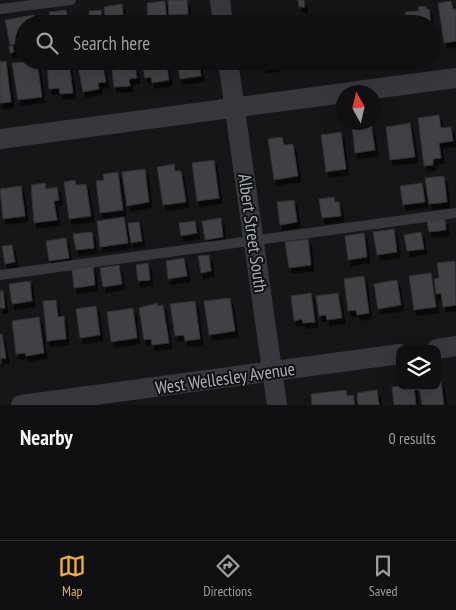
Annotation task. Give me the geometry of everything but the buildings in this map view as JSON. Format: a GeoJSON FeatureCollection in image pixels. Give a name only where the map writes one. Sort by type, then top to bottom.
{"type":"FeatureCollection","features":[{"type":"Feature","properties":{"kind":"street"},"geometry":{"type":"LineString","coordinates":[[220,0],[222,15]]}},
{"type":"Feature","properties":{"kind":"street","name":"Albert Street South"},"geometry":{"type":"LineString","coordinates":[[229,70],[277,405]]}},
{"type":"Feature","properties":{"kind":"street"},"geometry":{"type":"LineString","coordinates":[[381,88],[456,78]]}},
{"type":"Feature","properties":{"kind":"street"},"geometry":{"type":"LineString","coordinates":[[0,139],[336,94]]}},
{"type":"Feature","properties":{"kind":"street"},"geometry":{"type":"LineString","coordinates":[[441,348],[456,346]]}},
{"type":"Feature","properties":{"kind":"street","name":"West Wellesley Avenue"},"geometry":{"type":"LineString","coordinates":[[21,405],[396,355]]}},
{"type":"Feature","properties":{"kind":"lane"},"geometry":{"type":"LineString","coordinates":[[0,10],[71,0]]}},
{"type":"Feature","properties":{"kind":"lane"},"geometry":{"type":"LineString","coordinates":[[0,274],[456,213]]}}]}
